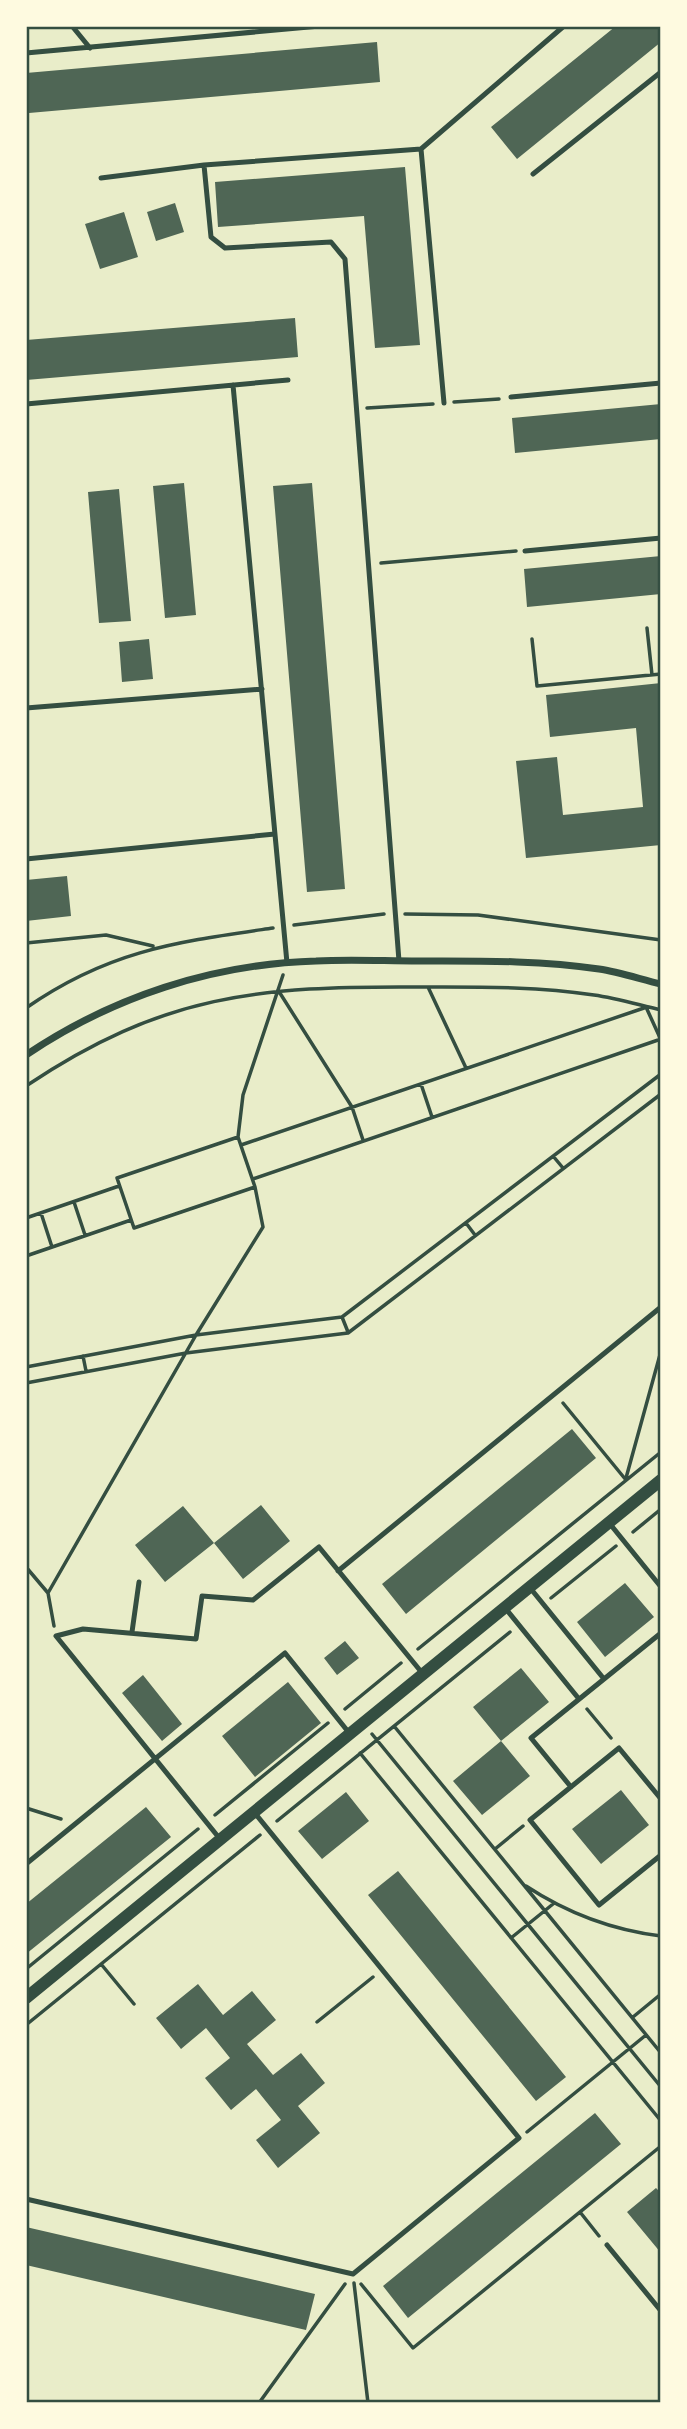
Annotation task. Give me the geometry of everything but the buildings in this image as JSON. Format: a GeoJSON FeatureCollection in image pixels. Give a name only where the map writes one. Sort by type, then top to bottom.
{"type":"FeatureCollection","features":[{"type":"Feature","properties":{"kind":"street"},"geometry":{"type":"LineString","coordinates":[[26,1055],[59,1033],[132,998],[182,981],[248,967],[287,963],[513,961],[599,969],[661,984]]}},
{"type":"Feature","properties":{"kind":"street"},"geometry":{"type":"LineString","coordinates":[[26,1998],[661,1480]]}},
{"type":"Feature","properties":{"kind":"lane"},"geometry":{"type":"LineString","coordinates":[[72,26],[90,48]]}},
{"type":"Feature","properties":{"kind":"lane"},"geometry":{"type":"LineString","coordinates":[[26,53],[320,26]]}},
{"type":"Feature","properties":{"kind":"lane"},"geometry":{"type":"LineString","coordinates":[[550,26],[556,33]]}},
{"type":"Feature","properties":{"kind":"lane"},"geometry":{"type":"LineString","coordinates":[[101,178],[204,165],[421,149],[564,26]]}},
{"type":"Feature","properties":{"kind":"lane"},"geometry":{"type":"LineString","coordinates":[[533,174],[661,72]]}},
{"type":"Feature","properties":{"kind":"lane"},"geometry":{"type":"LineString","coordinates":[[421,149],[444,403]]}},
{"type":"Feature","properties":{"kind":"lane"},"geometry":{"type":"LineString","coordinates":[[204,165],[211,237],[225,248],[331,242],[345,259],[399,961]]}},
{"type":"Feature","properties":{"kind":"lane"},"geometry":{"type":"LineString","coordinates":[[26,404],[288,380]]}},
{"type":"Feature","properties":{"kind":"lane"},"geometry":{"type":"LineString","coordinates":[[512,397],[661,383]]}},
{"type":"Feature","properties":{"kind":"lane"},"geometry":{"type":"LineString","coordinates":[[233,385],[287,963]]}},
{"type":"Feature","properties":{"kind":"lane"},"geometry":{"type":"LineString","coordinates":[[525,551],[661,537]]}},
{"type":"Feature","properties":{"kind":"lane"},"geometry":{"type":"LineString","coordinates":[[26,708],[262,689]]}},
{"type":"Feature","properties":{"kind":"lane"},"geometry":{"type":"LineString","coordinates":[[26,859],[275,834]]}},
{"type":"Feature","properties":{"kind":"lane"},"geometry":{"type":"LineString","coordinates":[[338,1571],[661,1307]]}},
{"type":"Feature","properties":{"kind":"lane"},"geometry":{"type":"LineString","coordinates":[[609,1522],[661,1587]]}},
{"type":"Feature","properties":{"kind":"lane"},"geometry":{"type":"LineString","coordinates":[[220,1839],[56,1636],[83,1629],[196,1639],[202,1596],[253,1600],[319,1547],[423,1674]]}},
{"type":"Feature","properties":{"kind":"lane"},"geometry":{"type":"LineString","coordinates":[[132,1632],[139,1582]]}},
{"type":"Feature","properties":{"kind":"lane"},"geometry":{"type":"LineString","coordinates":[[530,1587],[604,1679]]}},
{"type":"Feature","properties":{"kind":"lane"},"geometry":{"type":"LineString","coordinates":[[504,1608],[579,1699]]}},
{"type":"Feature","properties":{"kind":"lane"},"geometry":{"type":"LineString","coordinates":[[571,1787],[531,1738],[661,1633]]}},
{"type":"Feature","properties":{"kind":"lane"},"geometry":{"type":"LineString","coordinates":[[26,1864],[285,1653],[350,1734]]}},
{"type":"Feature","properties":{"kind":"lane"},"geometry":{"type":"LineString","coordinates":[[661,1799],[619,1748],[530,1820],[599,1905],[661,1855]]}},
{"type":"Feature","properties":{"kind":"lane"},"geometry":{"type":"LineString","coordinates":[[26,2199],[353,2274],[519,2138],[254,1812]]}},
{"type":"Feature","properties":{"kind":"lane"},"geometry":{"type":"LineString","coordinates":[[607,2245],[661,2311]]}},
{"type":"Feature","properties":{"kind":"path"},"geometry":{"type":"LineString","coordinates":[[368,564],[525,551]]}},
{"type":"Feature","properties":{"kind":"path"},"geometry":{"type":"LineString","coordinates":[[647,628],[652,675]]}},
{"type":"Feature","properties":{"kind":"path"},"geometry":{"type":"LineString","coordinates":[[532,639],[537,687],[661,674]]}},
{"type":"Feature","properties":{"kind":"path"},"geometry":{"type":"LineString","coordinates":[[421,913],[478,915],[661,940]]}},
{"type":"Feature","properties":{"kind":"path"},"geometry":{"type":"LineString","coordinates":[[26,943],[106,935],[155,946]]}},
{"type":"Feature","properties":{"kind":"path"},"geometry":{"type":"LineString","coordinates":[[26,1007],[96,967],[155,946],[217,936]]}},
{"type":"Feature","properties":{"kind":"path"},"geometry":{"type":"LineString","coordinates":[[48,1593],[196,1335],[263,1227],[253,1179],[238,1136],[243,1095],[287,963]]}},
{"type":"Feature","properties":{"kind":"path"},"geometry":{"type":"LineString","coordinates":[[26,1086],[72,1055],[129,1027],[189,1006],[278,990],[316,987],[512,987],[595,995],[661,1010]]}},
{"type":"Feature","properties":{"kind":"path"},"geometry":{"type":"LineString","coordinates":[[428,987],[466,1068]]}},
{"type":"Feature","properties":{"kind":"path"},"geometry":{"type":"LineString","coordinates":[[278,990],[352,1107],[364,1141]]}},
{"type":"Feature","properties":{"kind":"path"},"geometry":{"type":"LineString","coordinates":[[253,1179],[661,1039],[646,1007]]}},
{"type":"Feature","properties":{"kind":"path"},"geometry":{"type":"LineString","coordinates":[[241,1145],[646,1007]]}},
{"type":"Feature","properties":{"kind":"path"},"geometry":{"type":"LineString","coordinates":[[26,1367],[196,1335],[342,1317],[661,1074]]}},
{"type":"Feature","properties":{"kind":"path"},"geometry":{"type":"LineString","coordinates":[[421,1084],[432,1117]]}},
{"type":"Feature","properties":{"kind":"path"},"geometry":{"type":"LineString","coordinates":[[26,1383],[186,1353],[348,1332],[661,1094]]}},
{"type":"Feature","properties":{"kind":"path"},"geometry":{"type":"LineString","coordinates":[[238,1136],[117,1178],[119,1186],[134,1228],[255,1187]]}},
{"type":"Feature","properties":{"kind":"path"},"geometry":{"type":"LineString","coordinates":[[553,1156],[563,1169]]}},
{"type":"Feature","properties":{"kind":"path"},"geometry":{"type":"LineString","coordinates":[[26,1218],[119,1186]]}},
{"type":"Feature","properties":{"kind":"path"},"geometry":{"type":"LineString","coordinates":[[74,1202],[85,1236]]}},
{"type":"Feature","properties":{"kind":"path"},"geometry":{"type":"LineString","coordinates":[[41,1213],[52,1247]]}},
{"type":"Feature","properties":{"kind":"path"},"geometry":{"type":"LineString","coordinates":[[26,1256],[131,1220]]}},
{"type":"Feature","properties":{"kind":"path"},"geometry":{"type":"LineString","coordinates":[[466,1223],[475,1235]]}},
{"type":"Feature","properties":{"kind":"path"},"geometry":{"type":"LineString","coordinates":[[342,1317],[348,1332]]}},
{"type":"Feature","properties":{"kind":"path"},"geometry":{"type":"LineString","coordinates":[[555,1394],[626,1480],[661,1351]]}},
{"type":"Feature","properties":{"kind":"path"},"geometry":{"type":"LineString","coordinates":[[83,1356],[86,1372]]}},
{"type":"Feature","properties":{"kind":"path"},"geometry":{"type":"LineString","coordinates":[[26,1567],[48,1593],[52,1614]]}},
{"type":"Feature","properties":{"kind":"path"},"geometry":{"type":"LineString","coordinates":[[579,1699],[619,1748]]}},
{"type":"Feature","properties":{"kind":"path"},"geometry":{"type":"LineString","coordinates":[[394,1726],[661,2053]]}},
{"type":"Feature","properties":{"kind":"path"},"geometry":{"type":"LineString","coordinates":[[377,1740],[661,2087]]}},
{"type":"Feature","properties":{"kind":"path"},"geometry":{"type":"LineString","coordinates":[[26,2025],[360,1753],[661,2121]]}},
{"type":"Feature","properties":{"kind":"path"},"geometry":{"type":"LineString","coordinates":[[26,1808],[75,1824]]}},
{"type":"Feature","properties":{"kind":"path"},"geometry":{"type":"LineString","coordinates":[[495,1849],[530,1820]]}},
{"type":"Feature","properties":{"kind":"path"},"geometry":{"type":"LineString","coordinates":[[522,1882],[554,1903],[620,1928],[661,1936]]}},
{"type":"Feature","properties":{"kind":"path"},"geometry":{"type":"LineString","coordinates":[[511,1938],[554,1903]]}},
{"type":"Feature","properties":{"kind":"path"},"geometry":{"type":"LineString","coordinates":[[101,1964],[134,2004]]}},
{"type":"Feature","properties":{"kind":"path"},"geometry":{"type":"LineString","coordinates":[[317,2022],[382,1969]]}},
{"type":"Feature","properties":{"kind":"path"},"geometry":{"type":"LineString","coordinates":[[632,2018],[661,1994]]}},
{"type":"Feature","properties":{"kind":"path"},"geometry":{"type":"LineString","coordinates":[[519,2138],[646,2035]]}},
{"type":"Feature","properties":{"kind":"path"},"geometry":{"type":"LineString","coordinates":[[353,2274],[413,2348],[661,2146]]}},
{"type":"Feature","properties":{"kind":"path"},"geometry":{"type":"LineString","coordinates":[[580,2212],[607,2245]]}},
{"type":"Feature","properties":{"kind":"path"},"geometry":{"type":"LineString","coordinates":[[259,2403],[353,2274]]}},
{"type":"Feature","properties":{"kind":"path"},"geometry":{"type":"LineString","coordinates":[[353,2274],[368,2403]]}}]}
